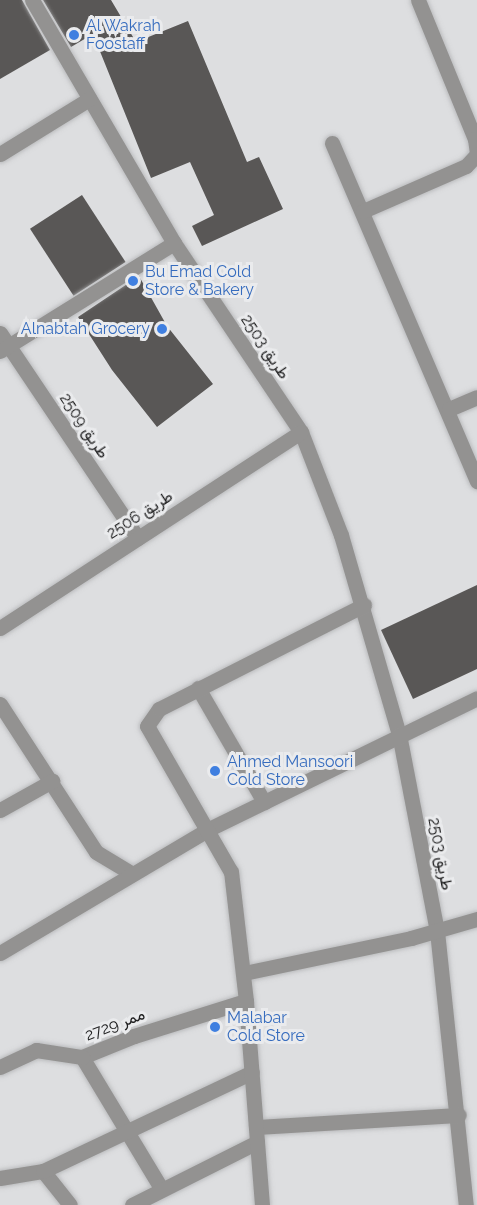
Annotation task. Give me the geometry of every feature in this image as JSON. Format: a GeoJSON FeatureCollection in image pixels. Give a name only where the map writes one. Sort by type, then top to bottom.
{"type":"FeatureCollection","features":[{"type":"Feature","properties":{"kind":"street","name":"طريق 2503"},"geometry":{"type":"LineString","coordinates":[[32,0],[174,243],[300,432],[364,605],[399,734],[437,932],[459,1115],[466,1205]]}},
{"type":"Feature","properties":{"kind":"street"},"geometry":{"type":"LineString","coordinates":[[363,211],[466,166],[477,154],[476,139],[418,0]]}},
{"type":"Feature","properties":{"kind":"street"},"geometry":{"type":"LineString","coordinates":[[0,154],[89,99]]}},
{"type":"Feature","properties":{"kind":"street"},"geometry":{"type":"LineString","coordinates":[[332,143],[449,409],[477,481]]}},
{"type":"Feature","properties":{"kind":"street"},"geometry":{"type":"LineString","coordinates":[[3,343],[174,243]]}},
{"type":"Feature","properties":{"kind":"street","name":"طريق 2509"},"geometry":{"type":"LineString","coordinates":[[3,343],[138,538]]}},
{"type":"Feature","properties":{"kind":"street"},"geometry":{"type":"LineString","coordinates":[[449,409],[477,397]]}},
{"type":"Feature","properties":{"kind":"street","name":"طريق 2506"},"geometry":{"type":"LineString","coordinates":[[0,628],[300,432]]}},
{"type":"Feature","properties":{"kind":"street"},"geometry":{"type":"LineString","coordinates":[[262,1205],[244,973],[231,872],[209,829],[147,726],[159,709],[364,605]]}},
{"type":"Feature","properties":{"kind":"street"},"geometry":{"type":"LineString","coordinates":[[198,688],[264,802]]}},
{"type":"Feature","properties":{"kind":"street"},"geometry":{"type":"LineString","coordinates":[[0,953],[131,873],[209,829],[399,734],[477,698]]}},
{"type":"Feature","properties":{"kind":"street"},"geometry":{"type":"LineString","coordinates":[[0,704],[96,852],[131,873]]}},
{"type":"Feature","properties":{"kind":"street"},"geometry":{"type":"LineString","coordinates":[[0,810],[52,781]]}},
{"type":"Feature","properties":{"kind":"street"},"geometry":{"type":"LineString","coordinates":[[244,973],[437,932],[477,919]]}},
{"type":"Feature","properties":{"kind":"street","name":"ممر 2729"},"geometry":{"type":"LineString","coordinates":[[161,1188],[82,1057],[134,1036],[246,1001]]}},
{"type":"Feature","properties":{"kind":"street"},"geometry":{"type":"LineString","coordinates":[[0,1066],[36,1050],[82,1057]]}},
{"type":"Feature","properties":{"kind":"street"},"geometry":{"type":"LineString","coordinates":[[0,1178],[43,1172],[252,1072]]}},
{"type":"Feature","properties":{"kind":"street"},"geometry":{"type":"LineString","coordinates":[[132,1205],[256,1135],[459,1115]]}},
{"type":"Feature","properties":{"kind":"street"},"geometry":{"type":"LineString","coordinates":[[43,1172],[70,1205]]}},
{"type":"Feature","properties":{"kind":"building"},"geometry":{"type":"Polygon","coordinates":[[[0,0],[22,0],[50,50],[0,79],[0,0]]]}},
{"type":"Feature","properties":{"kind":"building"},"geometry":{"type":"Polygon","coordinates":[[[43,0],[111,0],[136,42],[188,21],[247,162],[259,157],[283,209],[202,246],[192,226],[214,215],[190,162],[151,178],[93,34],[71,47],[43,0]]]}},
{"type":"Feature","properties":{"kind":"building"},"geometry":{"type":"Polygon","coordinates":[[[82,195],[126,262],[74,296],[30,229],[82,195]]]}},
{"type":"Feature","properties":{"kind":"building"},"geometry":{"type":"Polygon","coordinates":[[[139,276],[167,326],[213,384],[157,427],[112,370],[78,317],[139,276]]]}},
{"type":"Feature","properties":{"kind":"building"},"geometry":{"type":"Polygon","coordinates":[[[477,585],[477,669],[413,699],[381,630],[477,585]]]}},
{"type":"Feature","properties":{"kind":"place","name":"Al Wakrah Foostaff"},"geometry":{"type":"Point","coordinates":[74,35]}},
{"type":"Feature","properties":{"kind":"place","name":"Bu Emad Cold Store & Bakery"},"geometry":{"type":"Point","coordinates":[133,281]}},
{"type":"Feature","properties":{"kind":"place","name":"Alnabtah Grocery"},"geometry":{"type":"Point","coordinates":[162,329]}},
{"type":"Feature","properties":{"kind":"place","name":"Ahmed Mansoori Cold Store"},"geometry":{"type":"Point","coordinates":[215,771]}},
{"type":"Feature","properties":{"kind":"place","name":"Malabar Cold Store"},"geometry":{"type":"Point","coordinates":[215,1027]}}]}
